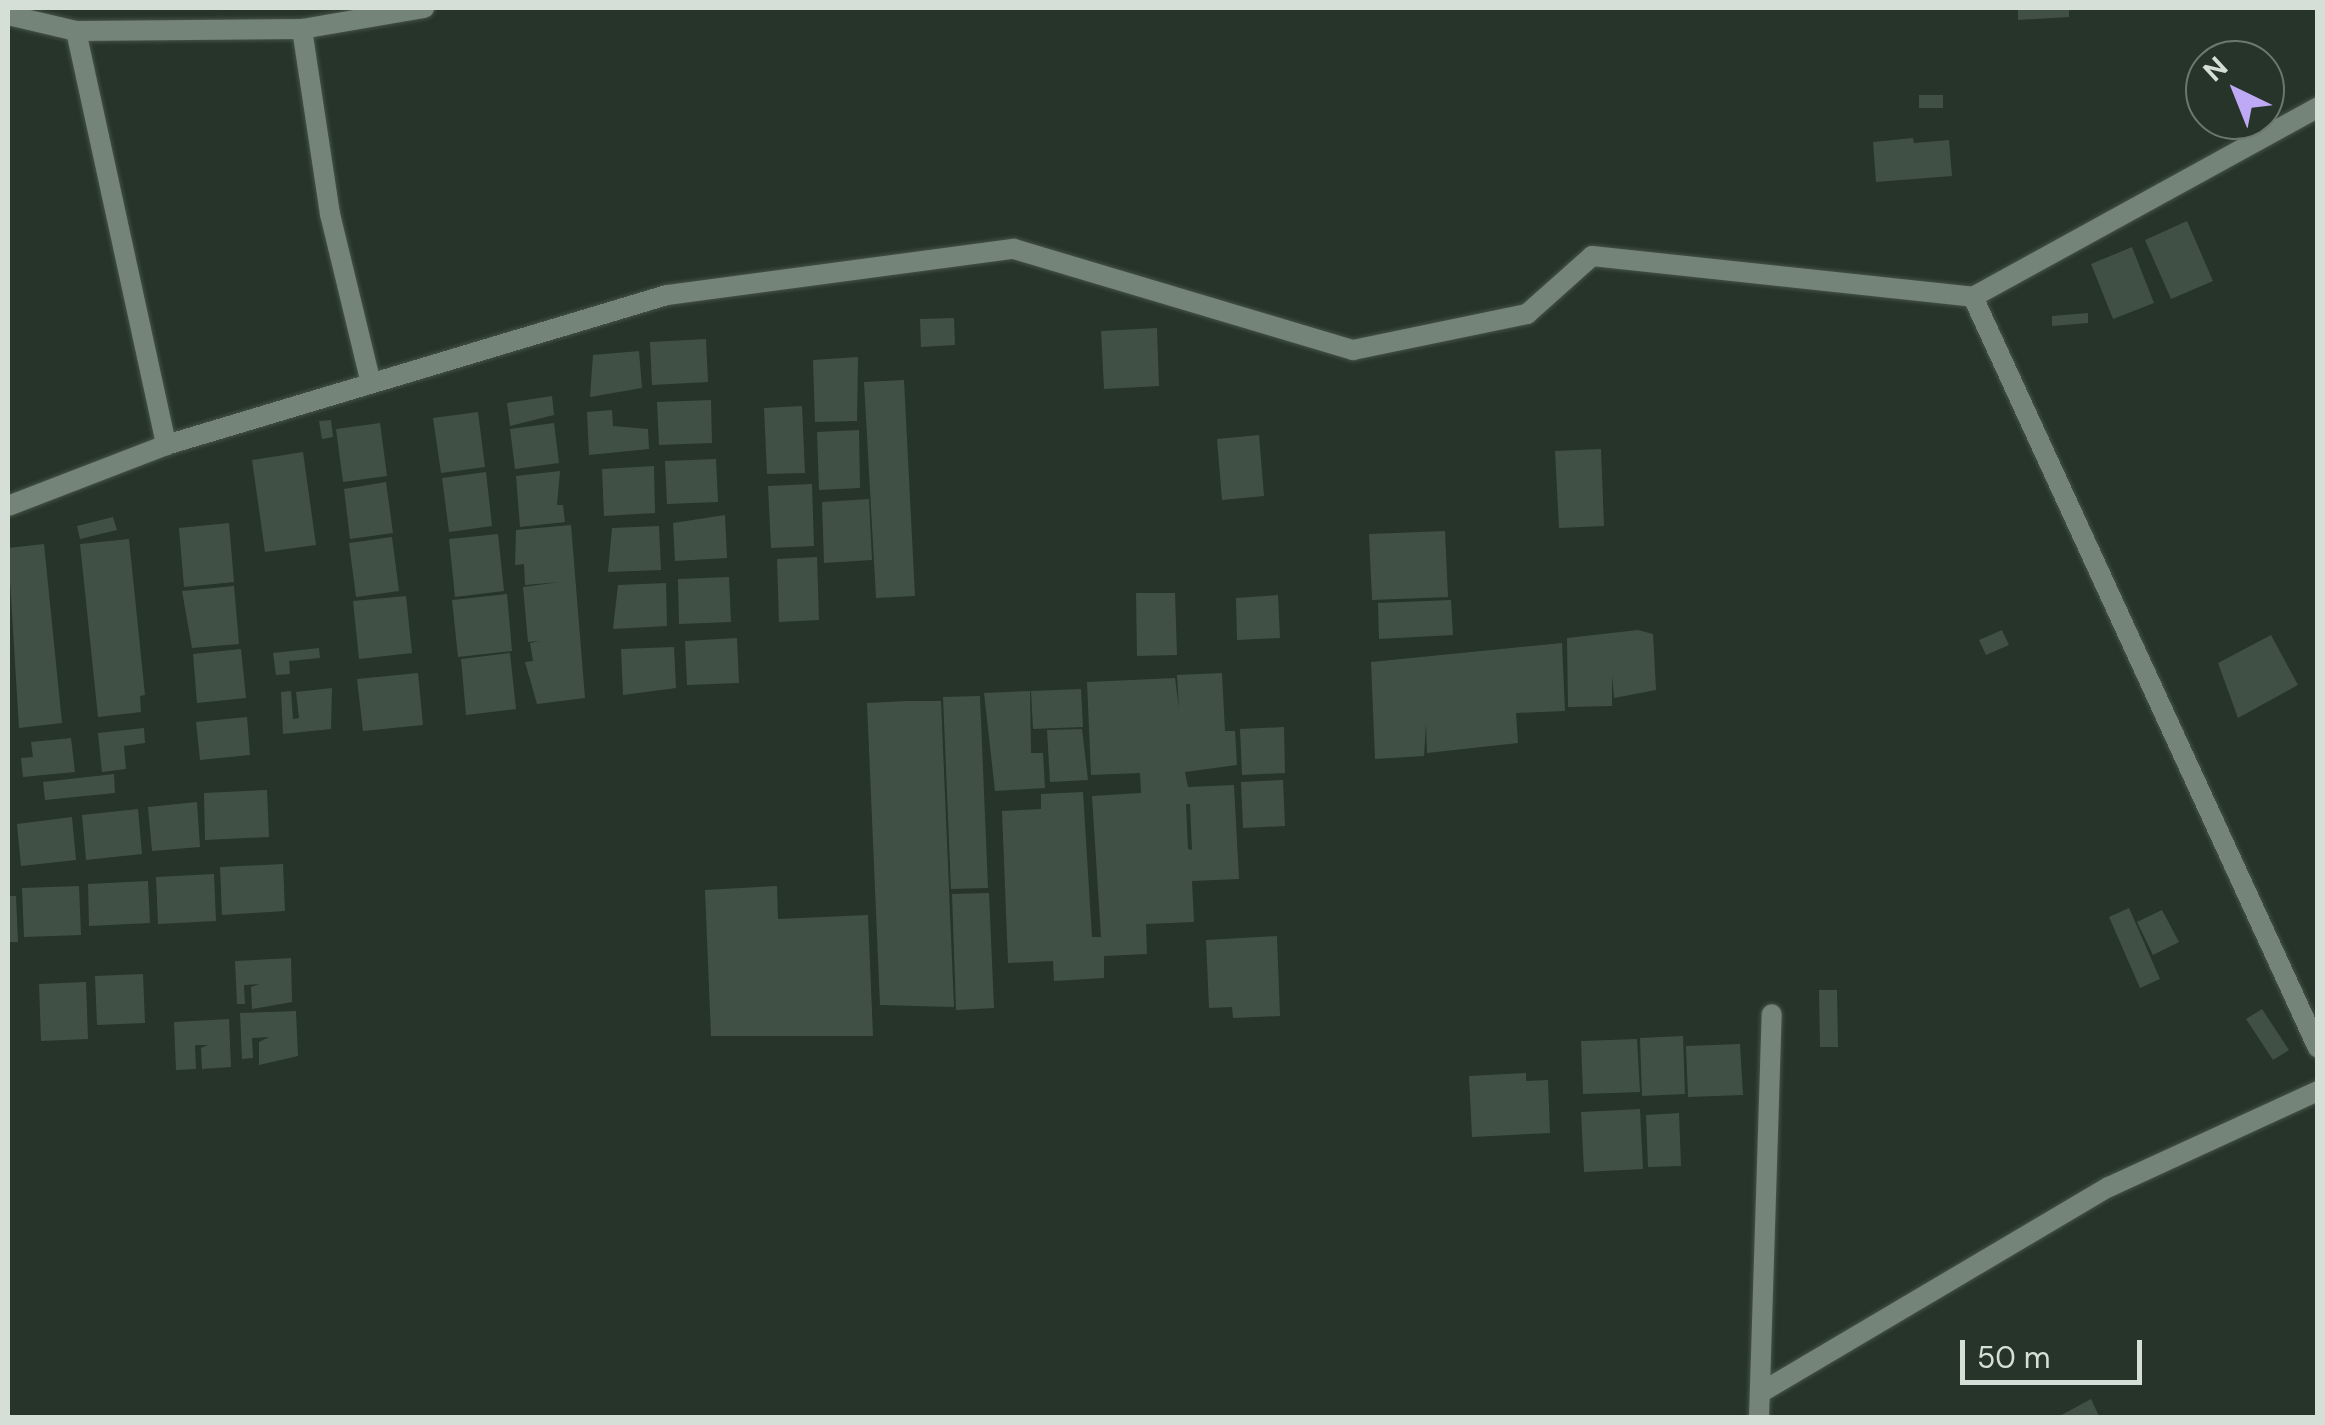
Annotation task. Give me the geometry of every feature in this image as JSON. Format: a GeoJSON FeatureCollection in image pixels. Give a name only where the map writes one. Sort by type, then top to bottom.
{"type":"FeatureCollection","features":[{"type":"Feature","properties":{"kind":"street"},"geometry":{"type":"LineString","coordinates":[[8,15],[76,31],[302,30],[424,8]]}},
{"type":"Feature","properties":{"kind":"street"},"geometry":{"type":"LineString","coordinates":[[302,30],[330,214],[371,382]]}},
{"type":"Feature","properties":{"kind":"street"},"geometry":{"type":"LineString","coordinates":[[76,31],[166,445]]}},
{"type":"Feature","properties":{"kind":"street"},"geometry":{"type":"LineString","coordinates":[[8,506],[166,445],[667,294],[1014,249],[1352,350],[1527,314],[1592,256],[1973,297],[2318,108]]}},
{"type":"Feature","properties":{"kind":"street"},"geometry":{"type":"LineString","coordinates":[[1973,297],[2318,1048]]}},
{"type":"Feature","properties":{"kind":"street"},"geometry":{"type":"LineString","coordinates":[[1759,1418],[1772,1014]]}},
{"type":"Feature","properties":{"kind":"street"},"geometry":{"type":"LineString","coordinates":[[1760,1394],[2109,1187],[2318,1091]]}},
{"type":"Feature","properties":{"kind":"building"},"geometry":{"type":"Polygon","coordinates":[[[2018,8],[2069,8],[2069,17],[2018,20],[2018,8]]]}},
{"type":"Feature","properties":{"kind":"building"},"geometry":{"type":"Polygon","coordinates":[[[1919,95],[1943,95],[1943,108],[1919,108],[1919,95]]]}},
{"type":"Feature","properties":{"kind":"building"},"geometry":{"type":"Polygon","coordinates":[[[1913,138],[1914,143],[1949,140],[1952,176],[1876,182],[1873,142],[1913,138]]]}},
{"type":"Feature","properties":{"kind":"building"},"geometry":{"type":"Polygon","coordinates":[[[2187,221],[2213,281],[2171,299],[2145,240],[2187,221]]]}},
{"type":"Feature","properties":{"kind":"building"},"geometry":{"type":"Polygon","coordinates":[[[2132,247],[2154,303],[2113,319],[2091,264],[2132,247]]]}},
{"type":"Feature","properties":{"kind":"building"},"geometry":{"type":"Polygon","coordinates":[[[2088,313],[2088,323],[2052,326],[2052,316],[2088,313]]]}},
{"type":"Feature","properties":{"kind":"building"},"geometry":{"type":"Polygon","coordinates":[[[954,318],[955,345],[921,347],[920,319],[954,318]]]}},
{"type":"Feature","properties":{"kind":"building"},"geometry":{"type":"Polygon","coordinates":[[[1157,328],[1159,386],[1104,389],[1101,331],[1157,328]]]}},
{"type":"Feature","properties":{"kind":"building"},"geometry":{"type":"Polygon","coordinates":[[[706,339],[708,382],[652,385],[650,342],[706,339]]]}},
{"type":"Feature","properties":{"kind":"building"},"geometry":{"type":"Polygon","coordinates":[[[639,351],[642,388],[590,397],[593,355],[639,351]]]}},
{"type":"Feature","properties":{"kind":"building"},"geometry":{"type":"Polygon","coordinates":[[[858,357],[857,421],[815,422],[813,360],[858,357]]]}},
{"type":"Feature","properties":{"kind":"building"},"geometry":{"type":"Polygon","coordinates":[[[904,380],[915,596],[876,598],[864,382],[904,380]]]}},
{"type":"Feature","properties":{"kind":"building"},"geometry":{"type":"Polygon","coordinates":[[[552,396],[554,415],[510,426],[507,403],[552,396]]]}},
{"type":"Feature","properties":{"kind":"building"},"geometry":{"type":"Polygon","coordinates":[[[711,400],[712,443],[659,445],[657,402],[711,400]]]}},
{"type":"Feature","properties":{"kind":"building"},"geometry":{"type":"Polygon","coordinates":[[[802,406],[805,473],[767,474],[764,408],[802,406]]]}},
{"type":"Feature","properties":{"kind":"building"},"geometry":{"type":"Polygon","coordinates":[[[612,410],[613,426],[648,429],[649,449],[589,455],[587,412],[612,410]]]}},
{"type":"Feature","properties":{"kind":"building"},"geometry":{"type":"Polygon","coordinates":[[[478,412],[485,467],[441,473],[433,418],[478,412]]]}},
{"type":"Feature","properties":{"kind":"building"},"geometry":{"type":"Polygon","coordinates":[[[331,420],[333,437],[322,439],[319,421],[331,420]]]}},
{"type":"Feature","properties":{"kind":"building"},"geometry":{"type":"Polygon","coordinates":[[[380,423],[387,476],[343,482],[336,429],[380,423]]]}},
{"type":"Feature","properties":{"kind":"building"},"geometry":{"type":"Polygon","coordinates":[[[554,423],[559,463],[515,469],[510,429],[554,423]]]}},
{"type":"Feature","properties":{"kind":"building"},"geometry":{"type":"Polygon","coordinates":[[[859,430],[860,488],[819,490],[817,432],[859,430]]]}},
{"type":"Feature","properties":{"kind":"building"},"geometry":{"type":"Polygon","coordinates":[[[1259,435],[1264,496],[1222,500],[1217,439],[1259,435]]]}},
{"type":"Feature","properties":{"kind":"building"},"geometry":{"type":"Polygon","coordinates":[[[1601,449],[1604,526],[1559,528],[1555,451],[1601,449]]]}},
{"type":"Feature","properties":{"kind":"building"},"geometry":{"type":"Polygon","coordinates":[[[303,452],[316,545],[265,552],[252,460],[303,452]]]}},
{"type":"Feature","properties":{"kind":"building"},"geometry":{"type":"Polygon","coordinates":[[[716,459],[718,502],[667,504],[665,461],[716,459]]]}},
{"type":"Feature","properties":{"kind":"building"},"geometry":{"type":"Polygon","coordinates":[[[654,466],[655,513],[604,516],[602,469],[654,466]]]}},
{"type":"Feature","properties":{"kind":"building"},"geometry":{"type":"Polygon","coordinates":[[[560,471],[557,505],[563,505],[565,522],[520,527],[516,476],[560,471]]]}},
{"type":"Feature","properties":{"kind":"building"},"geometry":{"type":"Polygon","coordinates":[[[486,472],[492,526],[449,532],[442,478],[486,472]]]}},
{"type":"Feature","properties":{"kind":"building"},"geometry":{"type":"Polygon","coordinates":[[[386,482],[393,533],[350,539],[344,489],[386,482]]]}},
{"type":"Feature","properties":{"kind":"building"},"geometry":{"type":"Polygon","coordinates":[[[812,484],[814,546],[771,548],[768,486],[812,484]]]}},
{"type":"Feature","properties":{"kind":"building"},"geometry":{"type":"Polygon","coordinates":[[[869,499],[872,560],[824,563],[822,502],[869,499]]]}},
{"type":"Feature","properties":{"kind":"building"},"geometry":{"type":"Polygon","coordinates":[[[725,515],[727,558],[675,561],[673,523],[725,515]]]}},
{"type":"Feature","properties":{"kind":"building"},"geometry":{"type":"Polygon","coordinates":[[[113,517],[117,530],[80,539],[77,526],[113,517]]]}},
{"type":"Feature","properties":{"kind":"building"},"geometry":{"type":"Polygon","coordinates":[[[229,523],[234,582],[184,587],[179,528],[229,523]]]}},
{"type":"Feature","properties":{"kind":"building"},"geometry":{"type":"Polygon","coordinates":[[[571,525],[585,698],[537,704],[525,662],[533,661],[530,643],[540,641],[528,642],[523,587],[560,582],[525,585],[524,564],[515,565],[516,530],[571,525]]]}},
{"type":"Feature","properties":{"kind":"building"},"geometry":{"type":"Polygon","coordinates":[[[659,526],[661,570],[608,572],[612,528],[659,526]]]}},
{"type":"Feature","properties":{"kind":"building"},"geometry":{"type":"Polygon","coordinates":[[[1445,531],[1448,597],[1372,600],[1369,534],[1445,531]]]}},
{"type":"Feature","properties":{"kind":"building"},"geometry":{"type":"Polygon","coordinates":[[[498,534],[504,591],[455,597],[449,539],[498,534]]]}},
{"type":"Feature","properties":{"kind":"building"},"geometry":{"type":"Polygon","coordinates":[[[392,537],[399,591],[356,597],[349,543],[392,537]]]}},
{"type":"Feature","properties":{"kind":"building"},"geometry":{"type":"Polygon","coordinates":[[[129,539],[145,695],[140,696],[141,712],[98,717],[80,544],[129,539]]]}},
{"type":"Feature","properties":{"kind":"building"},"geometry":{"type":"Polygon","coordinates":[[[44,544],[62,723],[19,728],[8,548],[44,544]]]}},
{"type":"Feature","properties":{"kind":"building"},"geometry":{"type":"Polygon","coordinates":[[[817,557],[819,620],[779,622],[777,559],[817,557]]]}},
{"type":"Feature","properties":{"kind":"building"},"geometry":{"type":"Polygon","coordinates":[[[729,577],[731,622],[679,624],[678,579],[729,577]]]}},
{"type":"Feature","properties":{"kind":"building"},"geometry":{"type":"Polygon","coordinates":[[[666,583],[667,626],[613,629],[618,585],[666,583]]]}},
{"type":"Feature","properties":{"kind":"building"},"geometry":{"type":"Polygon","coordinates":[[[234,586],[239,644],[192,648],[182,591],[234,586]]]}},
{"type":"Feature","properties":{"kind":"building"},"geometry":{"type":"Polygon","coordinates":[[[1136,593],[1175,593],[1177,655],[1137,656],[1136,593]]]}},
{"type":"Feature","properties":{"kind":"building"},"geometry":{"type":"Polygon","coordinates":[[[507,594],[512,651],[458,657],[452,600],[507,594]]]}},
{"type":"Feature","properties":{"kind":"building"},"geometry":{"type":"Polygon","coordinates":[[[1278,595],[1280,638],[1237,640],[1236,598],[1278,595]]]}},
{"type":"Feature","properties":{"kind":"building"},"geometry":{"type":"Polygon","coordinates":[[[406,596],[412,653],[359,659],[353,601],[406,596]]]}},
{"type":"Feature","properties":{"kind":"building"},"geometry":{"type":"Polygon","coordinates":[[[1451,600],[1453,635],[1379,639],[1378,603],[1451,600]]]}},
{"type":"Feature","properties":{"kind":"building"},"geometry":{"type":"Polygon","coordinates":[[[1638,630],[1653,634],[1656,690],[1614,698],[1612,675],[1612,706],[1568,707],[1567,638],[1638,630]]]}},
{"type":"Feature","properties":{"kind":"building"},"geometry":{"type":"Polygon","coordinates":[[[2002,630],[2009,645],[1986,655],[1979,640],[2002,630]]]}},
{"type":"Feature","properties":{"kind":"building"},"geometry":{"type":"Polygon","coordinates":[[[2271,635],[2298,685],[2238,718],[2218,663],[2271,635]]]}},
{"type":"Feature","properties":{"kind":"building"},"geometry":{"type":"Polygon","coordinates":[[[737,638],[739,683],[687,685],[685,641],[737,638]]]}},
{"type":"Feature","properties":{"kind":"building"},"geometry":{"type":"Polygon","coordinates":[[[1562,643],[1565,711],[1516,713],[1518,743],[1427,753],[1426,724],[1424,756],[1375,759],[1371,662],[1562,643]]]}},
{"type":"Feature","properties":{"kind":"building"},"geometry":{"type":"Polygon","coordinates":[[[674,647],[676,688],[623,695],[621,649],[674,647]]]}},
{"type":"Feature","properties":{"kind":"building"},"geometry":{"type":"Polygon","coordinates":[[[319,648],[320,658],[289,661],[290,674],[276,675],[273,653],[319,648]]]}},
{"type":"Feature","properties":{"kind":"building"},"geometry":{"type":"Polygon","coordinates":[[[241,649],[246,698],[197,703],[193,654],[241,649]]]}},
{"type":"Feature","properties":{"kind":"building"},"geometry":{"type":"Polygon","coordinates":[[[510,653],[516,709],[466,715],[461,659],[510,653]]]}},
{"type":"Feature","properties":{"kind":"building"},"geometry":{"type":"Polygon","coordinates":[[[418,673],[423,725],[363,731],[357,679],[418,673]]]}},
{"type":"Feature","properties":{"kind":"building"},"geometry":{"type":"Polygon","coordinates":[[[1222,673],[1225,731],[1235,731],[1237,765],[1185,772],[1188,787],[1234,785],[1239,879],[1192,881],[1194,922],[1146,924],[1147,954],[1104,956],[1104,978],[1054,981],[1053,961],[1008,963],[1002,811],[1041,809],[1041,794],[1083,792],[1092,937],[1101,937],[1092,796],[1141,793],[1140,773],[1091,775],[1087,682],[1175,678],[1179,708],[1177,675],[1222,673]],[[1186,804],[1188,849],[1192,850],[1190,804],[1186,804]]]}},
{"type":"Feature","properties":{"kind":"building"},"geometry":{"type":"Polygon","coordinates":[[[332,688],[331,729],[283,734],[281,692],[291,691],[293,719],[299,718],[296,692],[332,688]]]}},
{"type":"Feature","properties":{"kind":"building"},"geometry":{"type":"Polygon","coordinates":[[[1081,689],[1083,727],[1033,729],[1031,691],[1081,689]]]}},
{"type":"Feature","properties":{"kind":"building"},"geometry":{"type":"Polygon","coordinates":[[[1030,691],[1031,753],[1043,753],[1045,788],[995,791],[984,693],[1030,691]]]}},
{"type":"Feature","properties":{"kind":"building"},"geometry":{"type":"Polygon","coordinates":[[[980,696],[988,888],[951,889],[943,697],[980,696]]]}},
{"type":"Feature","properties":{"kind":"building"},"geometry":{"type":"Polygon","coordinates":[[[941,701],[954,1007],[880,1005],[867,703],[941,701]]]}},
{"type":"Feature","properties":{"kind":"building"},"geometry":{"type":"Polygon","coordinates":[[[247,717],[250,755],[200,760],[196,722],[247,717]]]}},
{"type":"Feature","properties":{"kind":"building"},"geometry":{"type":"Polygon","coordinates":[[[1284,727],[1285,773],[1242,775],[1240,729],[1284,727]]]}},
{"type":"Feature","properties":{"kind":"building"},"geometry":{"type":"Polygon","coordinates":[[[144,728],[145,743],[124,746],[126,769],[102,772],[98,733],[144,728]]]}},
{"type":"Feature","properties":{"kind":"building"},"geometry":{"type":"Polygon","coordinates":[[[1082,729],[1088,780],[1050,782],[1047,730],[1082,729]]]}},
{"type":"Feature","properties":{"kind":"building"},"geometry":{"type":"Polygon","coordinates":[[[71,738],[75,772],[23,777],[21,758],[33,757],[31,742],[71,738]]]}},
{"type":"Feature","properties":{"kind":"building"},"geometry":{"type":"Polygon","coordinates":[[[114,774],[115,793],[45,800],[43,782],[114,774]]]}},
{"type":"Feature","properties":{"kind":"building"},"geometry":{"type":"Polygon","coordinates":[[[1283,780],[1285,826],[1243,828],[1241,782],[1283,780]]]}},
{"type":"Feature","properties":{"kind":"building"},"geometry":{"type":"Polygon","coordinates":[[[267,790],[269,837],[205,840],[204,793],[267,790]]]}},
{"type":"Feature","properties":{"kind":"building"},"geometry":{"type":"Polygon","coordinates":[[[197,802],[200,847],[152,851],[148,807],[197,802]]]}},
{"type":"Feature","properties":{"kind":"building"},"geometry":{"type":"Polygon","coordinates":[[[138,809],[142,854],[86,860],[82,815],[138,809]]]}},
{"type":"Feature","properties":{"kind":"building"},"geometry":{"type":"Polygon","coordinates":[[[72,817],[76,860],[21,866],[17,824],[72,817]]]}},
{"type":"Feature","properties":{"kind":"building"},"geometry":{"type":"Polygon","coordinates":[[[283,864],[285,911],[222,915],[220,867],[283,864]]]}},
{"type":"Feature","properties":{"kind":"building"},"geometry":{"type":"Polygon","coordinates":[[[214,874],[216,921],[158,924],[156,877],[214,874]]]}},
{"type":"Feature","properties":{"kind":"building"},"geometry":{"type":"Polygon","coordinates":[[[148,881],[150,923],[89,926],[88,884],[148,881]]]}},
{"type":"Feature","properties":{"kind":"building"},"geometry":{"type":"Polygon","coordinates":[[[79,886],[81,935],[24,937],[22,888],[79,886]]]}},
{"type":"Feature","properties":{"kind":"building"},"geometry":{"type":"Polygon","coordinates":[[[777,886],[778,919],[868,915],[873,1036],[711,1036],[705,890],[777,886]]]}},
{"type":"Feature","properties":{"kind":"building"},"geometry":{"type":"Polygon","coordinates":[[[989,893],[994,1008],[956,1010],[952,894],[989,893]]]}},
{"type":"Feature","properties":{"kind":"building"},"geometry":{"type":"Polygon","coordinates":[[[8,896],[16,896],[18,942],[8,942],[8,896]]]}},
{"type":"Feature","properties":{"kind":"building"},"geometry":{"type":"Polygon","coordinates":[[[2129,908],[2160,979],[2140,988],[2109,917],[2129,908]]]}},
{"type":"Feature","properties":{"kind":"building"},"geometry":{"type":"Polygon","coordinates":[[[2162,910],[2179,942],[2153,955],[2137,922],[2162,910]]]}},
{"type":"Feature","properties":{"kind":"building"},"geometry":{"type":"Polygon","coordinates":[[[1277,936],[1280,1016],[1233,1018],[1232,1007],[1209,1008],[1206,940],[1277,936]]]}},
{"type":"Feature","properties":{"kind":"building"},"geometry":{"type":"Polygon","coordinates":[[[291,958],[292,1002],[252,1009],[251,987],[260,984],[244,985],[245,1004],[237,1004],[235,961],[291,958]]]}},
{"type":"Feature","properties":{"kind":"building"},"geometry":{"type":"Polygon","coordinates":[[[143,974],[145,1023],[97,1025],[95,976],[143,974]]]}},
{"type":"Feature","properties":{"kind":"building"},"geometry":{"type":"Polygon","coordinates":[[[86,982],[88,1039],[41,1041],[39,984],[86,982]]]}},
{"type":"Feature","properties":{"kind":"building"},"geometry":{"type":"Polygon","coordinates":[[[1819,990],[1837,990],[1838,1047],[1820,1047],[1819,990]]]}},
{"type":"Feature","properties":{"kind":"building"},"geometry":{"type":"Polygon","coordinates":[[[2262,1009],[2289,1050],[2273,1060],[2246,1019],[2262,1009]]]}},
{"type":"Feature","properties":{"kind":"building"},"geometry":{"type":"Polygon","coordinates":[[[296,1011],[298,1056],[259,1065],[259,1042],[269,1037],[252,1038],[253,1058],[242,1059],[240,1013],[296,1011]]]}},
{"type":"Feature","properties":{"kind":"building"},"geometry":{"type":"Polygon","coordinates":[[[229,1019],[231,1067],[202,1069],[201,1048],[208,1045],[195,1045],[196,1069],[176,1070],[174,1022],[229,1019]]]}},
{"type":"Feature","properties":{"kind":"building"},"geometry":{"type":"Polygon","coordinates":[[[1683,1036],[1685,1094],[1642,1096],[1640,1038],[1683,1036]]]}},
{"type":"Feature","properties":{"kind":"building"},"geometry":{"type":"Polygon","coordinates":[[[1637,1039],[1640,1092],[1583,1094],[1581,1041],[1637,1039]]]}},
{"type":"Feature","properties":{"kind":"building"},"geometry":{"type":"Polygon","coordinates":[[[1740,1044],[1743,1095],[1688,1097],[1686,1046],[1740,1044]]]}},
{"type":"Feature","properties":{"kind":"building"},"geometry":{"type":"Polygon","coordinates":[[[1526,1073],[1526,1081],[1548,1080],[1550,1133],[1472,1137],[1469,1076],[1526,1073]]]}},
{"type":"Feature","properties":{"kind":"building"},"geometry":{"type":"Polygon","coordinates":[[[1640,1109],[1643,1169],[1584,1172],[1581,1112],[1640,1109]]]}},
{"type":"Feature","properties":{"kind":"building"},"geometry":{"type":"Polygon","coordinates":[[[1679,1113],[1681,1166],[1648,1167],[1646,1115],[1679,1113]]]}},
{"type":"Feature","properties":{"kind":"building"},"geometry":{"type":"Polygon","coordinates":[[[2091,1399],[2100,1418],[2056,1418],[2091,1399]]]}}]}
